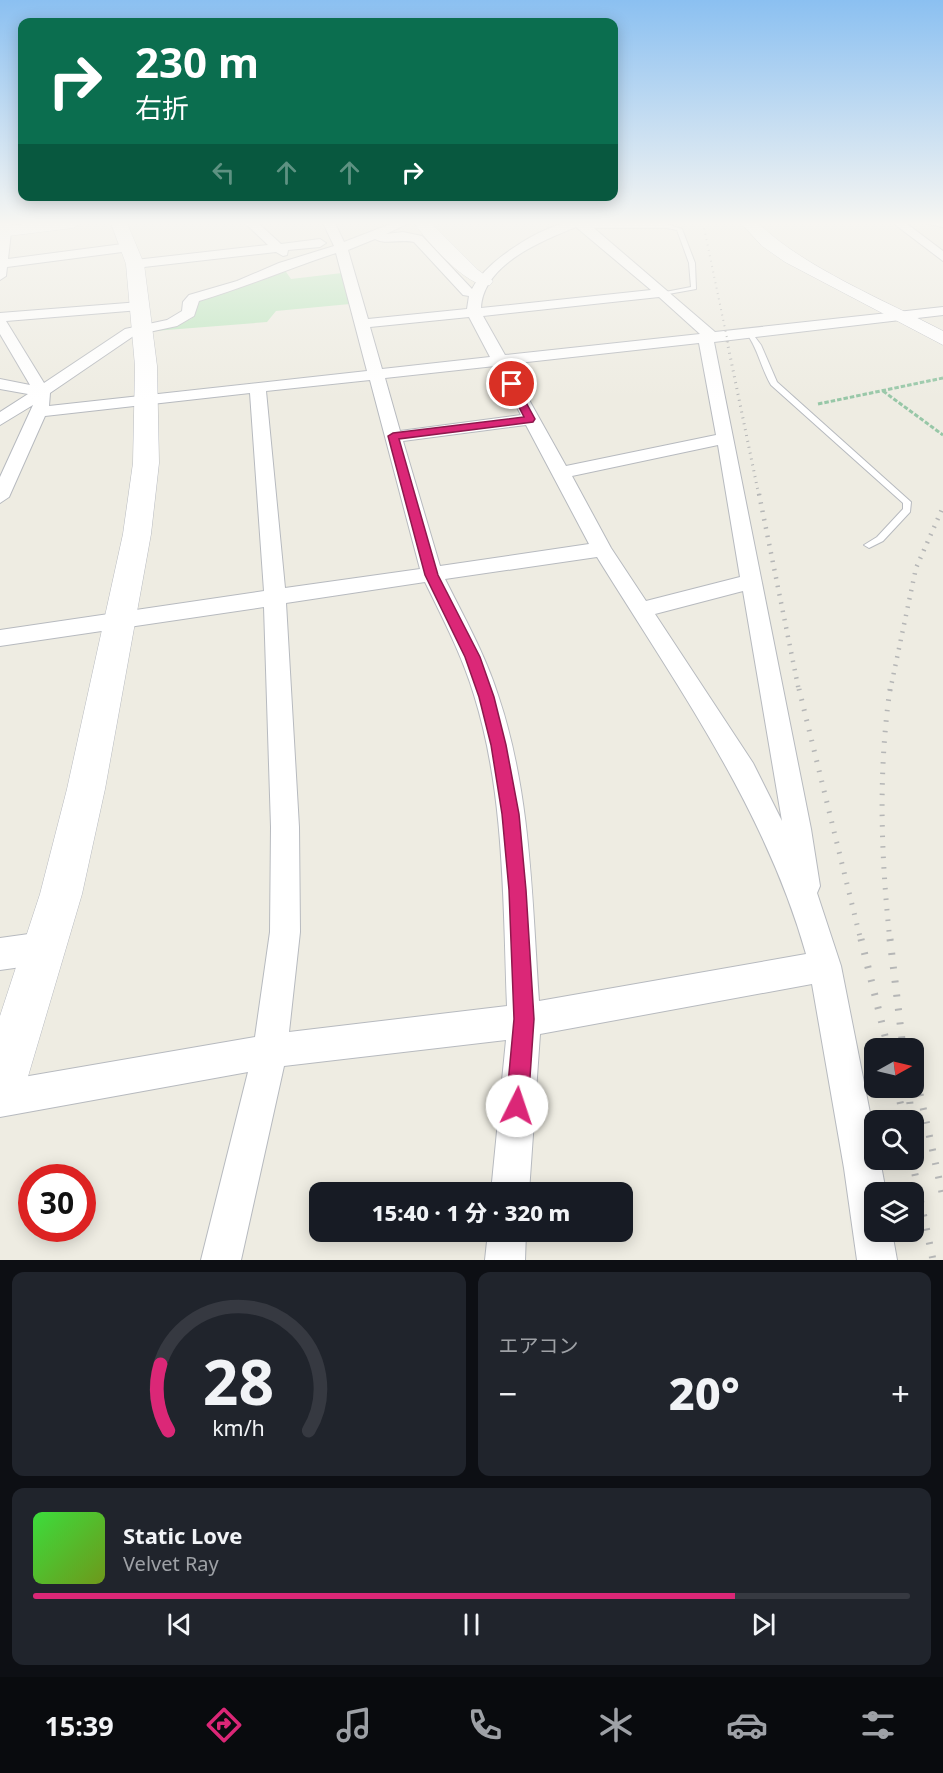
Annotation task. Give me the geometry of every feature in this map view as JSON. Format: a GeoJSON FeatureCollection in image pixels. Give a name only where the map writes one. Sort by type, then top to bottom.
{"type":"FeatureCollection","features":[{"type":"Feature","properties":{"kind":"street"},"geometry":{"type":"LineString","coordinates":[[0,1090],[60,894],[86,789],[136,534],[146,463],[147,400],[141,318],[135,282]]}},
{"type":"Feature","properties":{"kind":"street"},"geometry":{"type":"LineString","coordinates":[[0,497],[43,400],[42,392],[1,323],[141,318],[180,320],[189,313],[190,302],[194,298],[247,282]]}},
{"type":"Feature","properties":{"kind":"street"},"geometry":{"type":"LineString","coordinates":[[353,282],[362,324],[432,575],[472,657],[487,697],[499,745],[510,814],[518,890],[524,1019],[511,1182]]}},
{"type":"Feature","properties":{"kind":"street"},"geometry":{"type":"LineString","coordinates":[[477,282],[480,287]]}},
{"type":"Feature","properties":{"kind":"street"},"geometry":{"type":"LineString","coordinates":[[485,282],[480,287],[474,313],[602,549],[744,771],[807,905],[825,966],[863,1167],[877,1260]]}},
{"type":"Feature","properties":{"kind":"street"},"geometry":{"type":"LineString","coordinates":[[649,282],[708,338],[724,440],[797,830],[807,905]]}},
{"type":"Feature","properties":{"kind":"street"},"geometry":{"type":"LineString","coordinates":[[835,282],[943,339]]}},
{"type":"Feature","properties":{"kind":"street"},"geometry":{"type":"LineString","coordinates":[[362,324],[663,293]]}},
{"type":"Feature","properties":{"kind":"street"},"geometry":{"type":"LineString","coordinates":[[38,412],[943,311]]}},
{"type":"Feature","properties":{"kind":"street"},"geometry":{"type":"LineString","coordinates":[[0,420],[130,332],[141,318]]}},
{"type":"Feature","properties":{"kind":"street"},"geometry":{"type":"LineString","coordinates":[[0,384],[42,392]]}},
{"type":"Feature","properties":{"kind":"street"},"geometry":{"type":"LineString","coordinates":[[221,1260],[270,1051],[285,932],[285,827],[275,597],[258,388]]}},
{"type":"Feature","properties":{"kind":"street"},"geometry":{"type":"LineString","coordinates":[[393,436],[530,419]]}},
{"type":"Feature","properties":{"kind":"street"},"geometry":{"type":"LineString","coordinates":[[560,473],[714,440],[724,440]]}},
{"type":"Feature","properties":{"kind":"street"},"geometry":{"type":"LineString","coordinates":[[0,638],[602,549]]}},
{"type":"Feature","properties":{"kind":"street"},"geometry":{"type":"LineString","coordinates":[[641,610],[751,582]]}},
{"type":"Feature","properties":{"kind":"street"},"geometry":{"type":"LineString","coordinates":[[0,954],[43,948]]}},
{"type":"Feature","properties":{"kind":"street"},"geometry":{"type":"LineString","coordinates":[[0,1099],[270,1051],[524,1019],[825,966]]}},
{"type":"Feature","properties":{"kind":"street"},"geometry":{"type":"LineString","coordinates":[[505,1260],[506,1242]]}},
{"type":"Feature","properties":{"kind":"lane"},"geometry":{"type":"LineString","coordinates":[[663,293],[694,288],[694,282]]}},
{"type":"Feature","properties":{"kind":"lane"},"geometry":{"type":"LineString","coordinates":[[750,334],[759,346],[770,377],[907,502],[907,510],[892,527],[880,539],[869,545]]}},
{"type":"Feature","properties":{"kind":"path"},"geometry":{"type":"LineString","coordinates":[[802,408],[943,378]]}},
{"type":"Feature","properties":{"kind":"path"},"geometry":{"type":"LineString","coordinates":[[882,391],[943,435]]}},
{"type":"Feature","properties":{"kind":"green space"},"geometry":{"type":"Polygon","coordinates":[[[255,282],[344,282],[350,304],[276,311],[267,322],[154,331],[191,319],[196,310],[196,301],[255,282]]]}},
{"type":"Feature","properties":{"kind":"railway"},"geometry":{"type":"LineString","coordinates":[[715,282],[728,343]]}},
{"type":"Feature","properties":{"kind":"railway"},"geometry":{"type":"LineString","coordinates":[[727,341],[759,496]]}},
{"type":"Feature","properties":{"kind":"railway"},"geometry":{"type":"LineString","coordinates":[[759,494],[799,691]]}},
{"type":"Feature","properties":{"kind":"railway"},"geometry":{"type":"LineString","coordinates":[[890,691],[916,568],[943,507]]}},
{"type":"Feature","properties":{"kind":"railway"},"geometry":{"type":"LineString","coordinates":[[799,689],[861,941]]}},
{"type":"Feature","properties":{"kind":"railway"},"geometry":{"type":"LineString","coordinates":[[890,689],[882,784],[890,941]]}},
{"type":"Feature","properties":{"kind":"railway"},"geometry":{"type":"LineString","coordinates":[[861,939],[886,1038]]}},
{"type":"Feature","properties":{"kind":"railway"},"geometry":{"type":"LineString","coordinates":[[890,939],[902,1038]]}},
{"type":"Feature","properties":{"kind":"railway"},"geometry":{"type":"LineString","coordinates":[[899,1098],[902,1110]]}},
{"type":"Feature","properties":{"kind":"railway"},"geometry":{"type":"LineString","coordinates":[[909,1098],[911,1110]]}},
{"type":"Feature","properties":{"kind":"railway"},"geometry":{"type":"LineString","coordinates":[[921,1098],[943,1197]]}},
{"type":"Feature","properties":{"kind":"railway"},"geometry":{"type":"LineString","coordinates":[[914,1170],[933,1260]]}},
{"type":"Feature","properties":{"kind":"route"},"geometry":{"type":"LineString","coordinates":[[512,384],[530,419],[393,436],[432,575],[472,657],[487,697],[499,745],[510,814],[518,890],[524,1019],[517,1106]]}}]}
